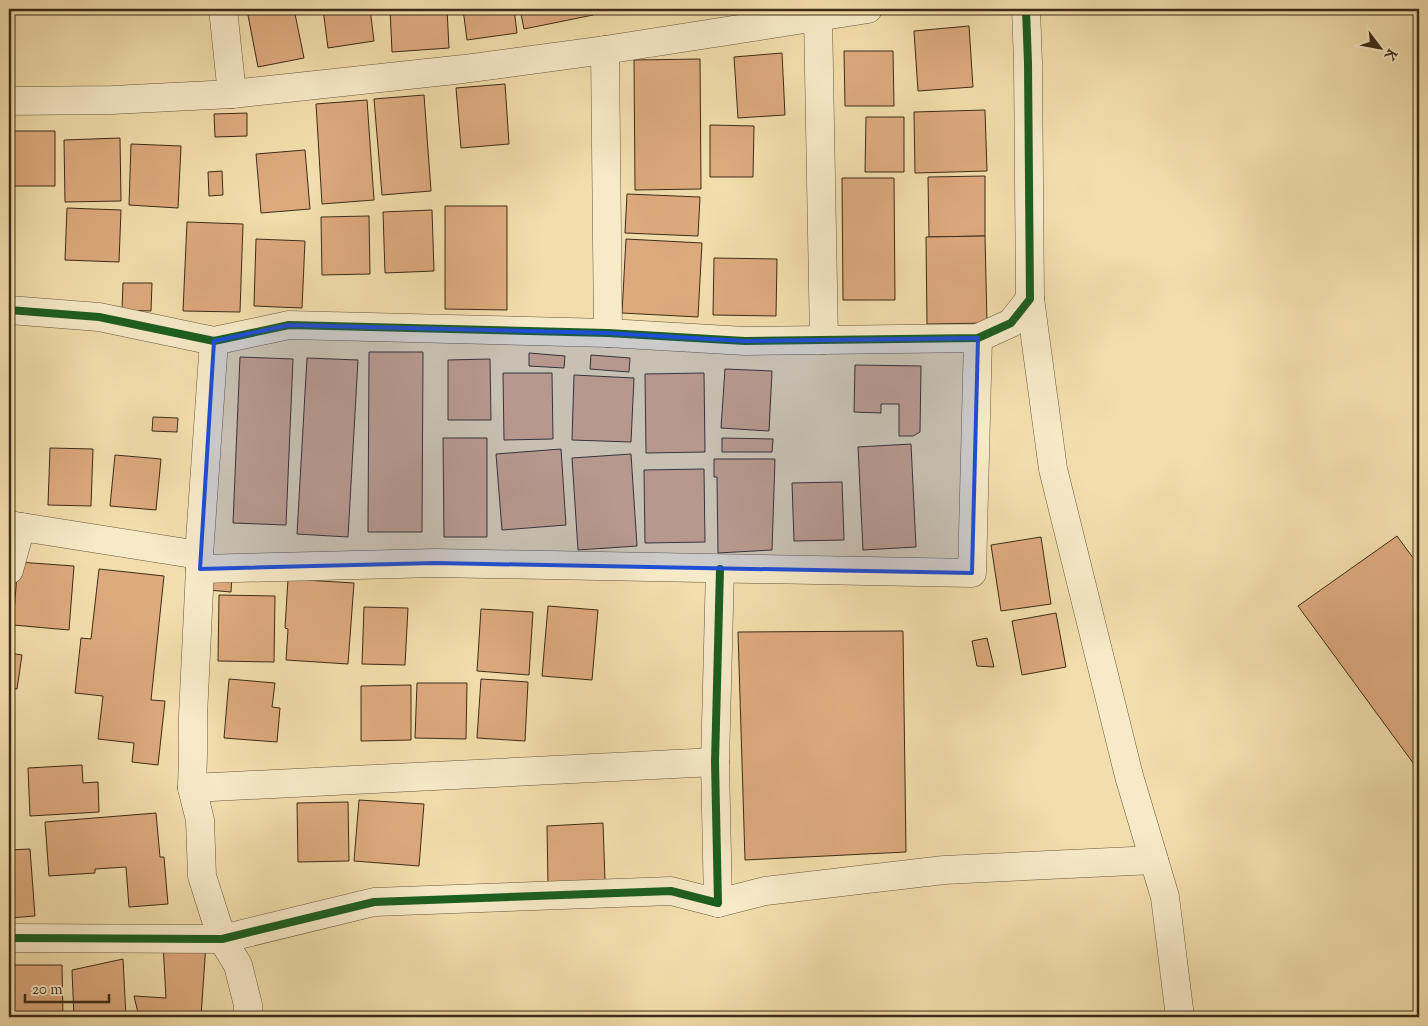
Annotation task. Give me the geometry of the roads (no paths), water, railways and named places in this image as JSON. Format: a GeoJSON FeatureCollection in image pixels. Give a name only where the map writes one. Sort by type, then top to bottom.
{"type":"FeatureCollection","features":[{"type":"Feature","properties":{"kind":"street"},"geometry":{"type":"LineString","coordinates":[[223,9],[232,94]]}},
{"type":"Feature","properties":{"kind":"street"},"geometry":{"type":"LineString","coordinates":[[9,101],[112,100],[232,94],[464,69],[605,50],[868,9]]}},
{"type":"Feature","properties":{"kind":"street"},"geometry":{"type":"LineString","coordinates":[[1026,9],[1030,299],[1053,470],[1128,776],[1165,898],[1180,1017]]}},
{"type":"Feature","properties":{"kind":"street"},"geometry":{"type":"LineString","coordinates":[[818,17],[824,340]]}},
{"type":"Feature","properties":{"kind":"street"},"geometry":{"type":"LineString","coordinates":[[605,50],[608,333]]}},
{"type":"Feature","properties":{"kind":"street"},"geometry":{"type":"LineString","coordinates":[[9,310],[99,317],[214,341],[289,325],[608,333],[746,341],[978,338],[1011,323],[1030,299]]}},
{"type":"Feature","properties":{"kind":"street"},"geometry":{"type":"LineString","coordinates":[[9,570],[15,526],[200,562],[435,563],[972,572],[978,338]]}},
{"type":"Feature","properties":{"kind":"street"},"geometry":{"type":"LineString","coordinates":[[214,341],[200,562],[193,716],[192,788],[200,820],[202,876],[222,939],[238,965],[248,1006],[248,1017]]}},
{"type":"Feature","properties":{"kind":"street"},"geometry":{"type":"LineString","coordinates":[[718,903],[715,762],[720,569]]}},
{"type":"Feature","properties":{"kind":"street"},"geometry":{"type":"LineString","coordinates":[[192,788],[715,762]]}},
{"type":"Feature","properties":{"kind":"street"},"geometry":{"type":"LineString","coordinates":[[9,938],[222,939],[374,902],[671,891],[718,903],[765,891],[944,870],[1154,860]]}}]}
